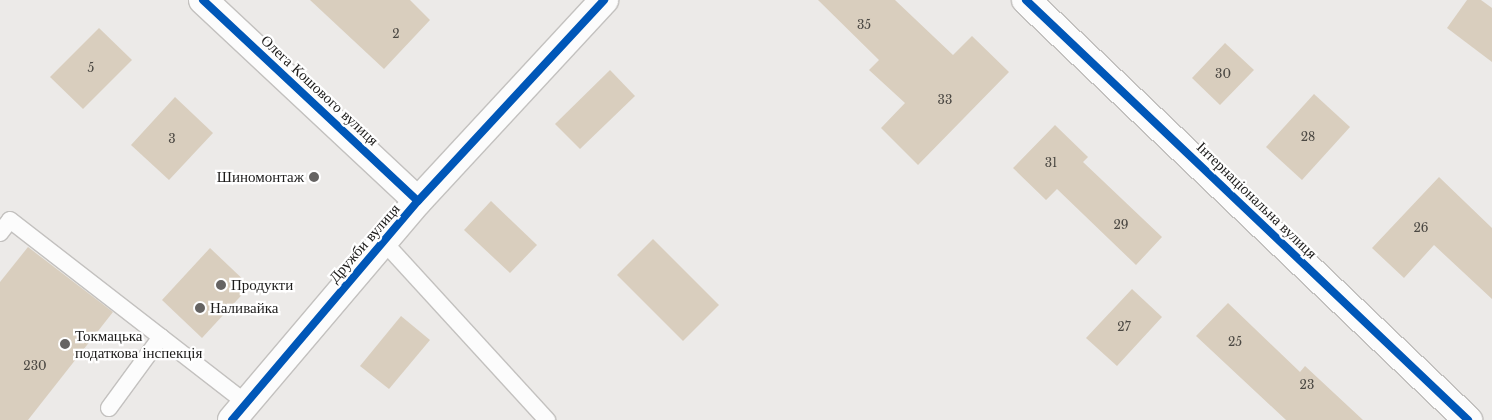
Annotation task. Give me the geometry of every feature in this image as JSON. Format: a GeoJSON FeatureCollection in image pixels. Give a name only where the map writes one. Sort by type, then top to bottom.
{"type":"FeatureCollection","features":[{"type":"Feature","properties":{"kind":"street","name":"Олега Кошового вулиця"},"geometry":{"type":"LineString","coordinates":[[203,0],[418,201]]}},
{"type":"Feature","properties":{"kind":"street","name":"Дружби вулиця"},"geometry":{"type":"LineString","coordinates":[[238,411],[418,201],[604,0]]}},
{"type":"Feature","properties":{"kind":"street","name":"Інтернаціональна вулиця"},"geometry":{"type":"LineString","coordinates":[[1026,0],[1468,420]]}},
{"type":"Feature","properties":{"kind":"lane"},"geometry":{"type":"LineString","coordinates":[[0,232],[10,220],[162,338],[238,411]]}},
{"type":"Feature","properties":{"kind":"lane"},"geometry":{"type":"LineString","coordinates":[[383,241],[547,420]]}},
{"type":"Feature","properties":{"kind":"lane"},"geometry":{"type":"LineString","coordinates":[[109,408],[162,338]]}},
{"type":"Feature","properties":{"kind":"building"},"geometry":{"type":"Polygon","coordinates":[[[310,0],[410,0],[430,20],[384,69],[310,0]]]}},
{"type":"Feature","properties":{"kind":"building"},"geometry":{"type":"Polygon","coordinates":[[[818,0],[895,0],[953,55],[972,36],[1009,72],[918,165],[881,128],[905,103],[869,70],[879,60],[818,0]]]}},
{"type":"Feature","properties":{"kind":"building"},"geometry":{"type":"Polygon","coordinates":[[[1467,0],[1481,0],[1492,8],[1492,62],[1447,28],[1467,0]]]}},
{"type":"Feature","properties":{"kind":"building"},"geometry":{"type":"Polygon","coordinates":[[[99,28],[132,60],[83,109],[50,77],[99,28]]]}},
{"type":"Feature","properties":{"kind":"building"},"geometry":{"type":"Polygon","coordinates":[[[1225,43],[1254,70],[1220,105],[1192,78],[1225,43]]]}},
{"type":"Feature","properties":{"kind":"building"},"geometry":{"type":"Polygon","coordinates":[[[610,70],[635,96],[580,149],[555,124],[610,70]]]}},
{"type":"Feature","properties":{"kind":"building"},"geometry":{"type":"Polygon","coordinates":[[[1314,94],[1350,127],[1302,180],[1266,147],[1314,94]]]}},
{"type":"Feature","properties":{"kind":"building"},"geometry":{"type":"Polygon","coordinates":[[[175,97],[213,133],[169,180],[131,145],[175,97]]]}},
{"type":"Feature","properties":{"kind":"building"},"geometry":{"type":"Polygon","coordinates":[[[1055,125],[1088,157],[1083,162],[1162,237],[1136,265],[1057,189],[1046,200],[1013,168],[1055,125]]]}},
{"type":"Feature","properties":{"kind":"building"},"geometry":{"type":"Polygon","coordinates":[[[1439,177],[1492,228],[1492,299],[1434,245],[1404,278],[1372,248],[1439,177]]]}},
{"type":"Feature","properties":{"kind":"building"},"geometry":{"type":"Polygon","coordinates":[[[491,201],[537,245],[510,273],[464,230],[491,201]]]}},
{"type":"Feature","properties":{"kind":"building"},"geometry":{"type":"Polygon","coordinates":[[[653,239],[719,305],[683,341],[617,275],[653,239]]]}},
{"type":"Feature","properties":{"kind":"building"},"geometry":{"type":"Polygon","coordinates":[[[28,247],[113,312],[28,420],[0,420],[0,282],[28,247]]]}},
{"type":"Feature","properties":{"kind":"building"},"geometry":{"type":"Polygon","coordinates":[[[210,248],[250,286],[202,338],[162,300],[210,248]]]}},
{"type":"Feature","properties":{"kind":"building"},"geometry":{"type":"Polygon","coordinates":[[[1132,289],[1162,317],[1117,366],[1086,338],[1132,289]]]}},
{"type":"Feature","properties":{"kind":"building"},"geometry":{"type":"Polygon","coordinates":[[[1228,303],[1300,372],[1305,366],[1363,420],[1286,420],[1196,336],[1228,303]]]}},
{"type":"Feature","properties":{"kind":"building"},"geometry":{"type":"Polygon","coordinates":[[[401,316],[430,340],[389,389],[360,366],[401,316]]]}},
{"type":"Feature","properties":{"kind":"cycle path"},"geometry":{"type":"LineString","coordinates":[[203,0],[418,201]]}},
{"type":"Feature","properties":{"kind":"cycle path"},"geometry":{"type":"LineString","coordinates":[[232,420],[418,201],[604,0]]}},
{"type":"Feature","properties":{"kind":"cycle path"},"geometry":{"type":"LineString","coordinates":[[1026,0],[1468,420]]}},
{"type":"Feature","properties":{"kind":"place","name":"Шиномонтаж"},"geometry":{"type":"Point","coordinates":[314,177]}},
{"type":"Feature","properties":{"kind":"place","name":"Продукти"},"geometry":{"type":"Point","coordinates":[221,285]}},
{"type":"Feature","properties":{"kind":"place","name":"Наливайка"},"geometry":{"type":"Point","coordinates":[200,308]}},
{"type":"Feature","properties":{"kind":"place","name":"Токмацька податкова інспекція"},"geometry":{"type":"Point","coordinates":[65,344]}}]}
